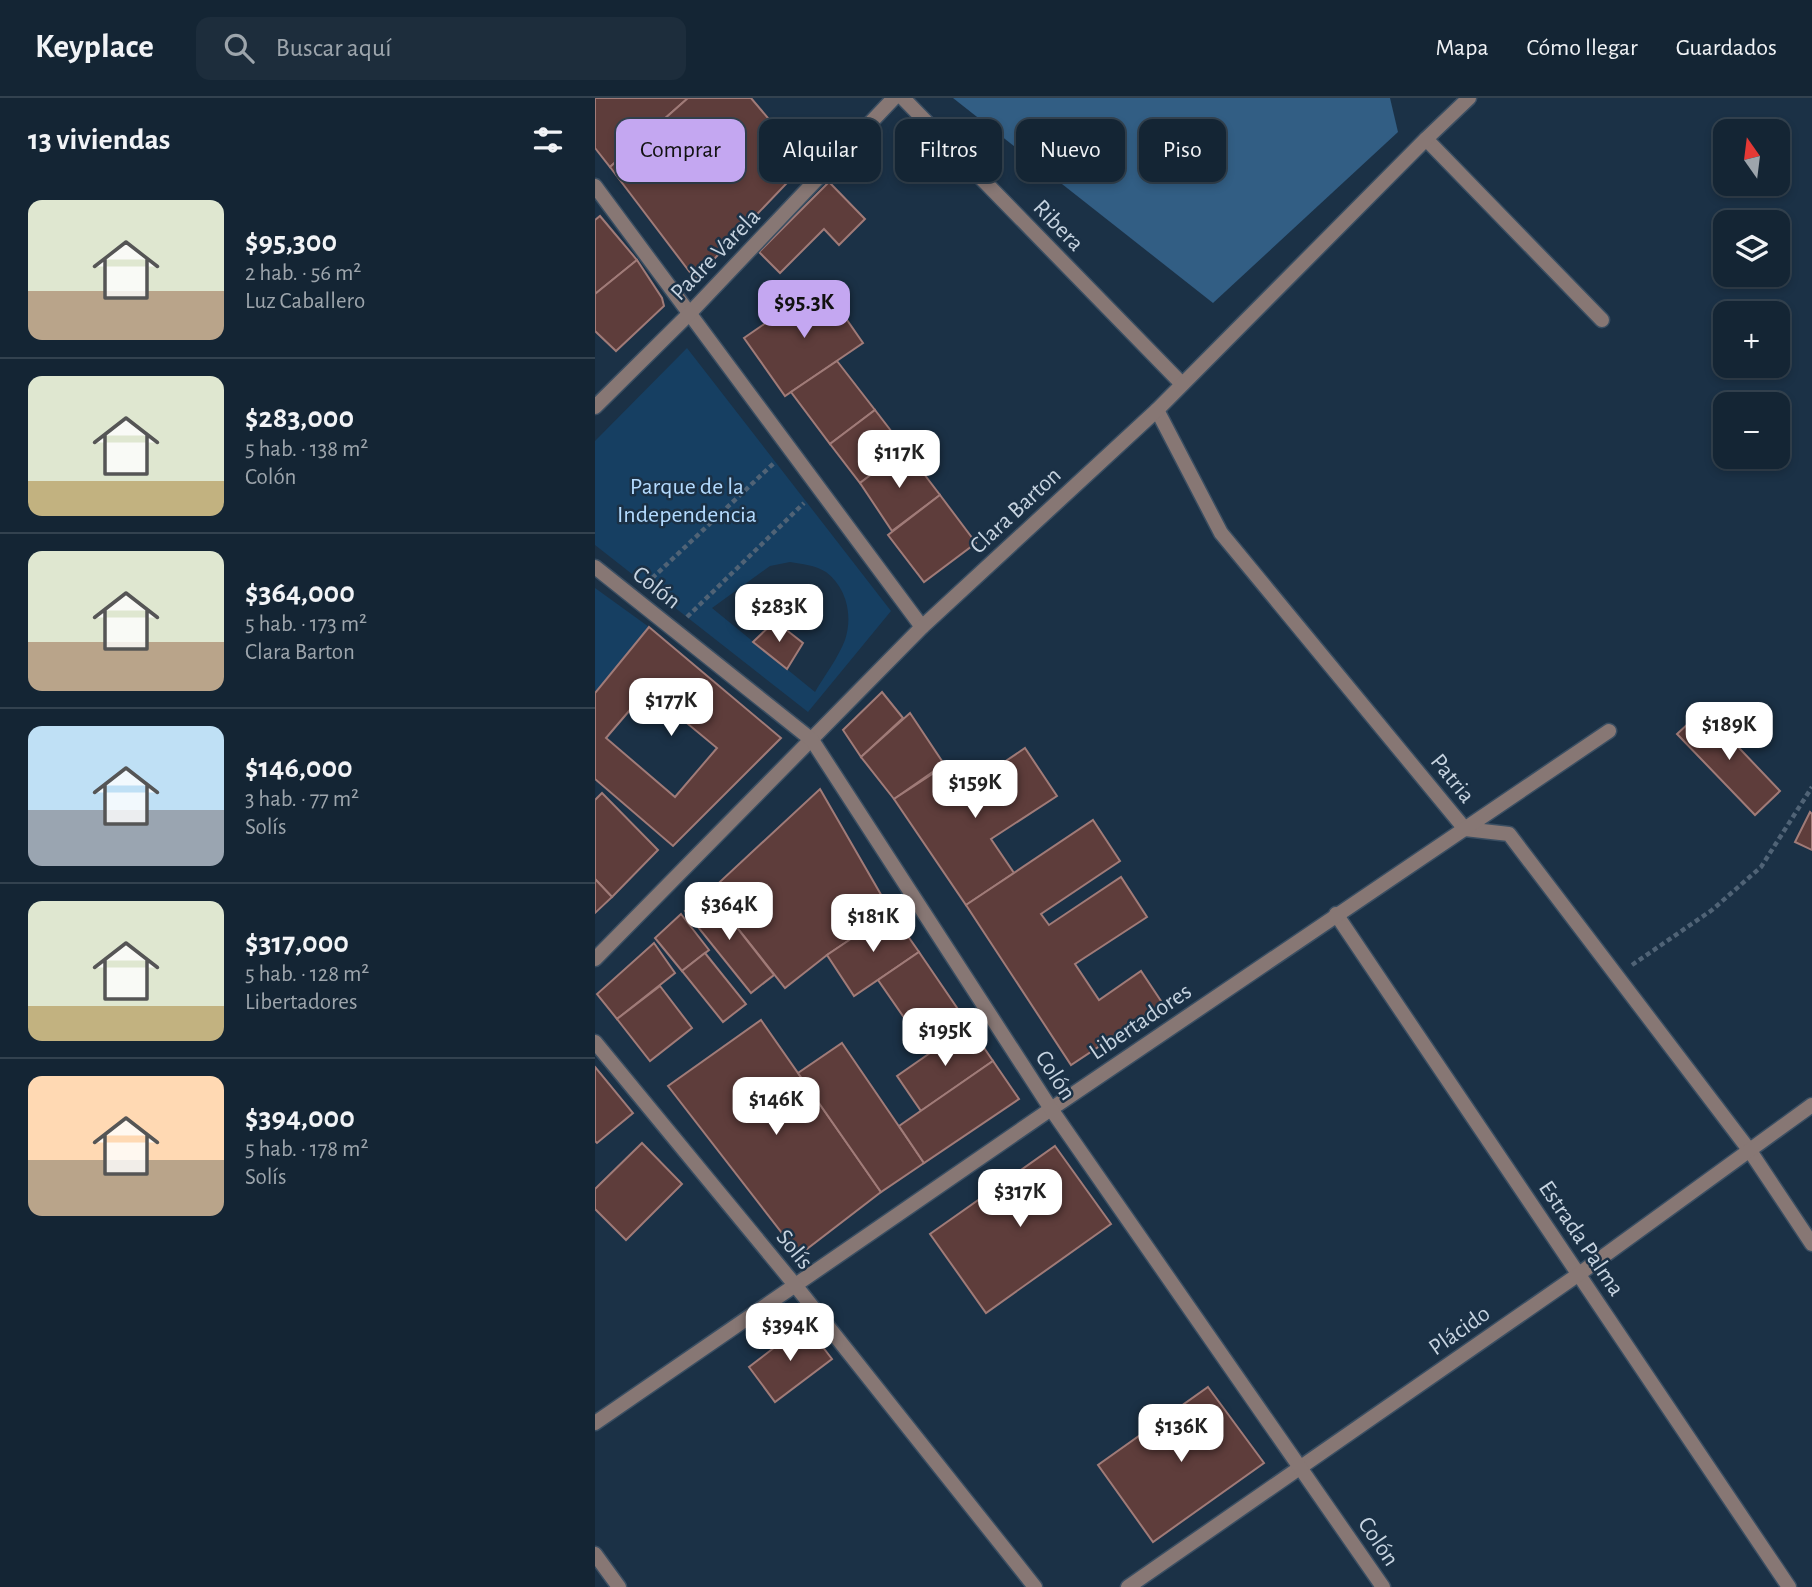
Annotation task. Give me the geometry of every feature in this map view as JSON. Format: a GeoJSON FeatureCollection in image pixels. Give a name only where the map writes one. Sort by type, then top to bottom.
{"type":"FeatureCollection","features":[{"type":"Feature","properties":{"kind":"street","name":"Padre Varela"},"geometry":{"type":"LineString","coordinates":[[595,407],[689,314],[894,98]]}},
{"type":"Feature","properties":{"kind":"street","name":"Ribera"},"geometry":{"type":"LineString","coordinates":[[903,98],[1182,384]]}},
{"type":"Feature","properties":{"kind":"street","name":"Clara Barton"},"geometry":{"type":"LineString","coordinates":[[595,959],[922,627],[1157,410],[1469,98]]}},
{"type":"Feature","properties":{"kind":"street"},"geometry":{"type":"LineString","coordinates":[[1426,139],[1602,320]]}},
{"type":"Feature","properties":{"kind":"street"},"geometry":{"type":"LineString","coordinates":[[595,186],[922,627]]}},
{"type":"Feature","properties":{"kind":"street","name":"Patria"},"geometry":{"type":"LineString","coordinates":[[1157,410],[1221,533],[1465,829],[1509,834],[1750,1151],[1812,1244]]}},
{"type":"Feature","properties":{"kind":"street","name":"Colón"},"geometry":{"type":"LineString","coordinates":[[595,567],[812,740],[1051,1109],[1383,1587]]}},
{"type":"Feature","properties":{"kind":"street","name":"Libertadores"},"geometry":{"type":"LineString","coordinates":[[595,1423],[1336,914],[1609,731]]}},
{"type":"Feature","properties":{"kind":"street","name":"Estrada Palma"},"geometry":{"type":"LineString","coordinates":[[1336,914],[1789,1587]]}},
{"type":"Feature","properties":{"kind":"street","name":"Solís"},"geometry":{"type":"LineString","coordinates":[[595,1041],[795,1285],[1035,1587]]}},
{"type":"Feature","properties":{"kind":"street","name":"Plácido"},"geometry":{"type":"LineString","coordinates":[[1128,1587],[1579,1274],[1812,1105]]}},
{"type":"Feature","properties":{"kind":"street"},"geometry":{"type":"LineString","coordinates":[[595,1554],[619,1587]]}},
{"type":"Feature","properties":{"kind":"path"},"geometry":{"type":"LineString","coordinates":[[633,597],[789,449]]}},
{"type":"Feature","properties":{"kind":"path"},"geometry":{"type":"LineString","coordinates":[[674,630],[819,489]]}},
{"type":"Feature","properties":{"kind":"path"},"geometry":{"type":"LineString","coordinates":[[1617,976],[1712,910],[1761,867],[1812,787]]}},
{"type":"Feature","properties":{"kind":"green space","name":"Parque de la Independencia"},"geometry":{"type":"Polygon","coordinates":[[[687,348],[891,611],[808,712],[595,545],[595,441],[687,348]],[[790,562],[770,566],[712,608],[815,692],[845,640],[848,612],[839,586],[826,572],[790,562]]]}},
{"type":"Feature","properties":{"kind":"green space"},"geometry":{"type":"Polygon","coordinates":[[[595,588],[649,627],[595,693],[595,588]]]}},
{"type":"Feature","properties":{"kind":"shaded area"},"geometry":{"type":"Polygon","coordinates":[[[953,98],[1390,98],[1398,132],[1213,303],[1060,182],[1125,182],[1125,119],[1016,119],[1016,148],[1002,137],[1002,119],[980,119],[953,98]]]}},
{"type":"Feature","properties":{"kind":"building"},"geometry":{"type":"Polygon","coordinates":[[[595,98],[688,98],[664,119],[616,119],[616,162],[610,167],[595,148],[595,98]]]}},
{"type":"Feature","properties":{"kind":"building"},"geometry":{"type":"Polygon","coordinates":[[[688,98],[751,98],[769,119],[759,119],[759,182],[788,182],[695,279],[621,182],[745,182],[745,119],[664,119],[688,98]]]}},
{"type":"Feature","properties":{"kind":"building"},"geometry":{"type":"Polygon","coordinates":[[[616,162],[616,175],[610,167],[616,162]]]}},
{"type":"Feature","properties":{"kind":"building"},"geometry":{"type":"Polygon","coordinates":[[[829,182],[865,219],[839,245],[824,229],[780,273],[759,252],[829,182]]]}},
{"type":"Feature","properties":{"kind":"building"},"geometry":{"type":"Polygon","coordinates":[[[600,216],[637,260],[595,294],[595,220],[600,216]]]}},
{"type":"Feature","properties":{"kind":"building"},"geometry":{"type":"Polygon","coordinates":[[[637,260],[662,298],[664,306],[616,351],[595,331],[595,294],[637,260]]]}},
{"type":"Feature","properties":{"kind":"building"},"geometry":{"type":"Polygon","coordinates":[[[822,284],[863,343],[785,396],[744,338],[822,284]]]}},
{"type":"Feature","properties":{"kind":"building"},"geometry":{"type":"Polygon","coordinates":[[[837,361],[875,410],[830,444],[791,392],[837,361]]]}},
{"type":"Feature","properties":{"kind":"building"},"geometry":{"type":"Polygon","coordinates":[[[875,410],[905,449],[860,483],[830,444],[875,410]]]}},
{"type":"Feature","properties":{"kind":"building"},"geometry":{"type":"Polygon","coordinates":[[[905,449],[940,495],[892,531],[860,483],[905,449]]]}},
{"type":"Feature","properties":{"kind":"building"},"geometry":{"type":"Polygon","coordinates":[[[940,495],[976,543],[924,582],[888,535],[940,495]]]}},
{"type":"Feature","properties":{"kind":"building"},"geometry":{"type":"Polygon","coordinates":[[[775,621],[803,643],[787,669],[753,642],[775,621]]]}},
{"type":"Feature","properties":{"kind":"building"},"geometry":{"type":"Polygon","coordinates":[[[649,627],[781,738],[673,846],[595,779],[595,693],[649,627]],[[647,690],[606,738],[675,797],[717,748],[647,690]]]}},
{"type":"Feature","properties":{"kind":"building"},"geometry":{"type":"Polygon","coordinates":[[[882,692],[903,718],[861,757],[843,730],[882,692]]]}},
{"type":"Feature","properties":{"kind":"building"},"geometry":{"type":"Polygon","coordinates":[[[1703,710],[1780,791],[1755,815],[1677,734],[1703,710]]]}},
{"type":"Feature","properties":{"kind":"building"},"geometry":{"type":"Polygon","coordinates":[[[910,713],[944,764],[894,799],[861,757],[910,713]]]}},
{"type":"Feature","properties":{"kind":"building"},"geometry":{"type":"Polygon","coordinates":[[[1025,748],[1057,796],[991,839],[1014,873],[966,905],[894,799],[943,767],[960,792],[1025,748]]]}},
{"type":"Feature","properties":{"kind":"building"},"geometry":{"type":"Polygon","coordinates":[[[820,789],[891,912],[827,955],[785,988],[709,892],[820,789]]]}},
{"type":"Feature","properties":{"kind":"building"},"geometry":{"type":"Polygon","coordinates":[[[602,793],[658,850],[612,897],[595,879],[595,800],[602,793]]]}},
{"type":"Feature","properties":{"kind":"building"},"geometry":{"type":"Polygon","coordinates":[[[1810,812],[1812,814],[1812,850],[1795,842],[1810,812]]]}},
{"type":"Feature","properties":{"kind":"building"},"geometry":{"type":"Polygon","coordinates":[[[1093,820],[1120,861],[1041,914],[1049,925],[1121,877],[1147,917],[1075,964],[1099,1000],[1141,971],[1163,1004],[1071,1065],[966,905],[1093,820]]]}},
{"type":"Feature","properties":{"kind":"building"},"geometry":{"type":"Polygon","coordinates":[[[595,879],[612,897],[595,913],[595,879]]]}},
{"type":"Feature","properties":{"kind":"building"},"geometry":{"type":"Polygon","coordinates":[[[709,892],[774,975],[751,993],[685,911],[709,892]]]}},
{"type":"Feature","properties":{"kind":"building"},"geometry":{"type":"Polygon","coordinates":[[[891,912],[919,952],[854,996],[827,955],[891,912]]]}},
{"type":"Feature","properties":{"kind":"building"},"geometry":{"type":"Polygon","coordinates":[[[681,914],[709,950],[682,971],[655,938],[681,914]]]}},
{"type":"Feature","properties":{"kind":"building"},"geometry":{"type":"Polygon","coordinates":[[[654,943],[675,973],[617,1019],[597,994],[654,943]]]}},
{"type":"Feature","properties":{"kind":"building"},"geometry":{"type":"Polygon","coordinates":[[[919,952],[964,1018],[923,1045],[878,980],[919,952]]]}},
{"type":"Feature","properties":{"kind":"building"},"geometry":{"type":"Polygon","coordinates":[[[705,953],[746,1004],[723,1022],[682,971],[705,953]]]}},
{"type":"Feature","properties":{"kind":"building"},"geometry":{"type":"Polygon","coordinates":[[[660,986],[692,1028],[650,1061],[617,1019],[660,986]]]}},
{"type":"Feature","properties":{"kind":"building"},"geometry":{"type":"Polygon","coordinates":[[[761,1020],[881,1192],[799,1255],[668,1086],[761,1020]]]}},
{"type":"Feature","properties":{"kind":"building"},"geometry":{"type":"Polygon","coordinates":[[[969,1026],[993,1061],[921,1111],[897,1076],[969,1026]]]}},
{"type":"Feature","properties":{"kind":"building"},"geometry":{"type":"Polygon","coordinates":[[[842,1043],[924,1163],[881,1192],[798,1073],[842,1043]]]}},
{"type":"Feature","properties":{"kind":"building"},"geometry":{"type":"Polygon","coordinates":[[[993,1061],[1019,1099],[924,1163],[899,1126],[993,1061]]]}},
{"type":"Feature","properties":{"kind":"building"},"geometry":{"type":"Polygon","coordinates":[[[595,1067],[633,1113],[597,1143],[595,1141],[595,1067]]]}},
{"type":"Feature","properties":{"kind":"building"},"geometry":{"type":"Polygon","coordinates":[[[642,1143],[682,1184],[626,1240],[595,1209],[595,1189],[642,1143]]]}},
{"type":"Feature","properties":{"kind":"building"},"geometry":{"type":"Polygon","coordinates":[[[1055,1146],[1111,1224],[986,1313],[930,1234],[1055,1146]]]}},
{"type":"Feature","properties":{"kind":"building"},"geometry":{"type":"Polygon","coordinates":[[[805,1324],[832,1359],[775,1402],[749,1367],[805,1324]]]}},
{"type":"Feature","properties":{"kind":"building"},"geometry":{"type":"Polygon","coordinates":[[[1208,1387],[1264,1463],[1153,1542],[1098,1465],[1208,1387]]]}}]}
